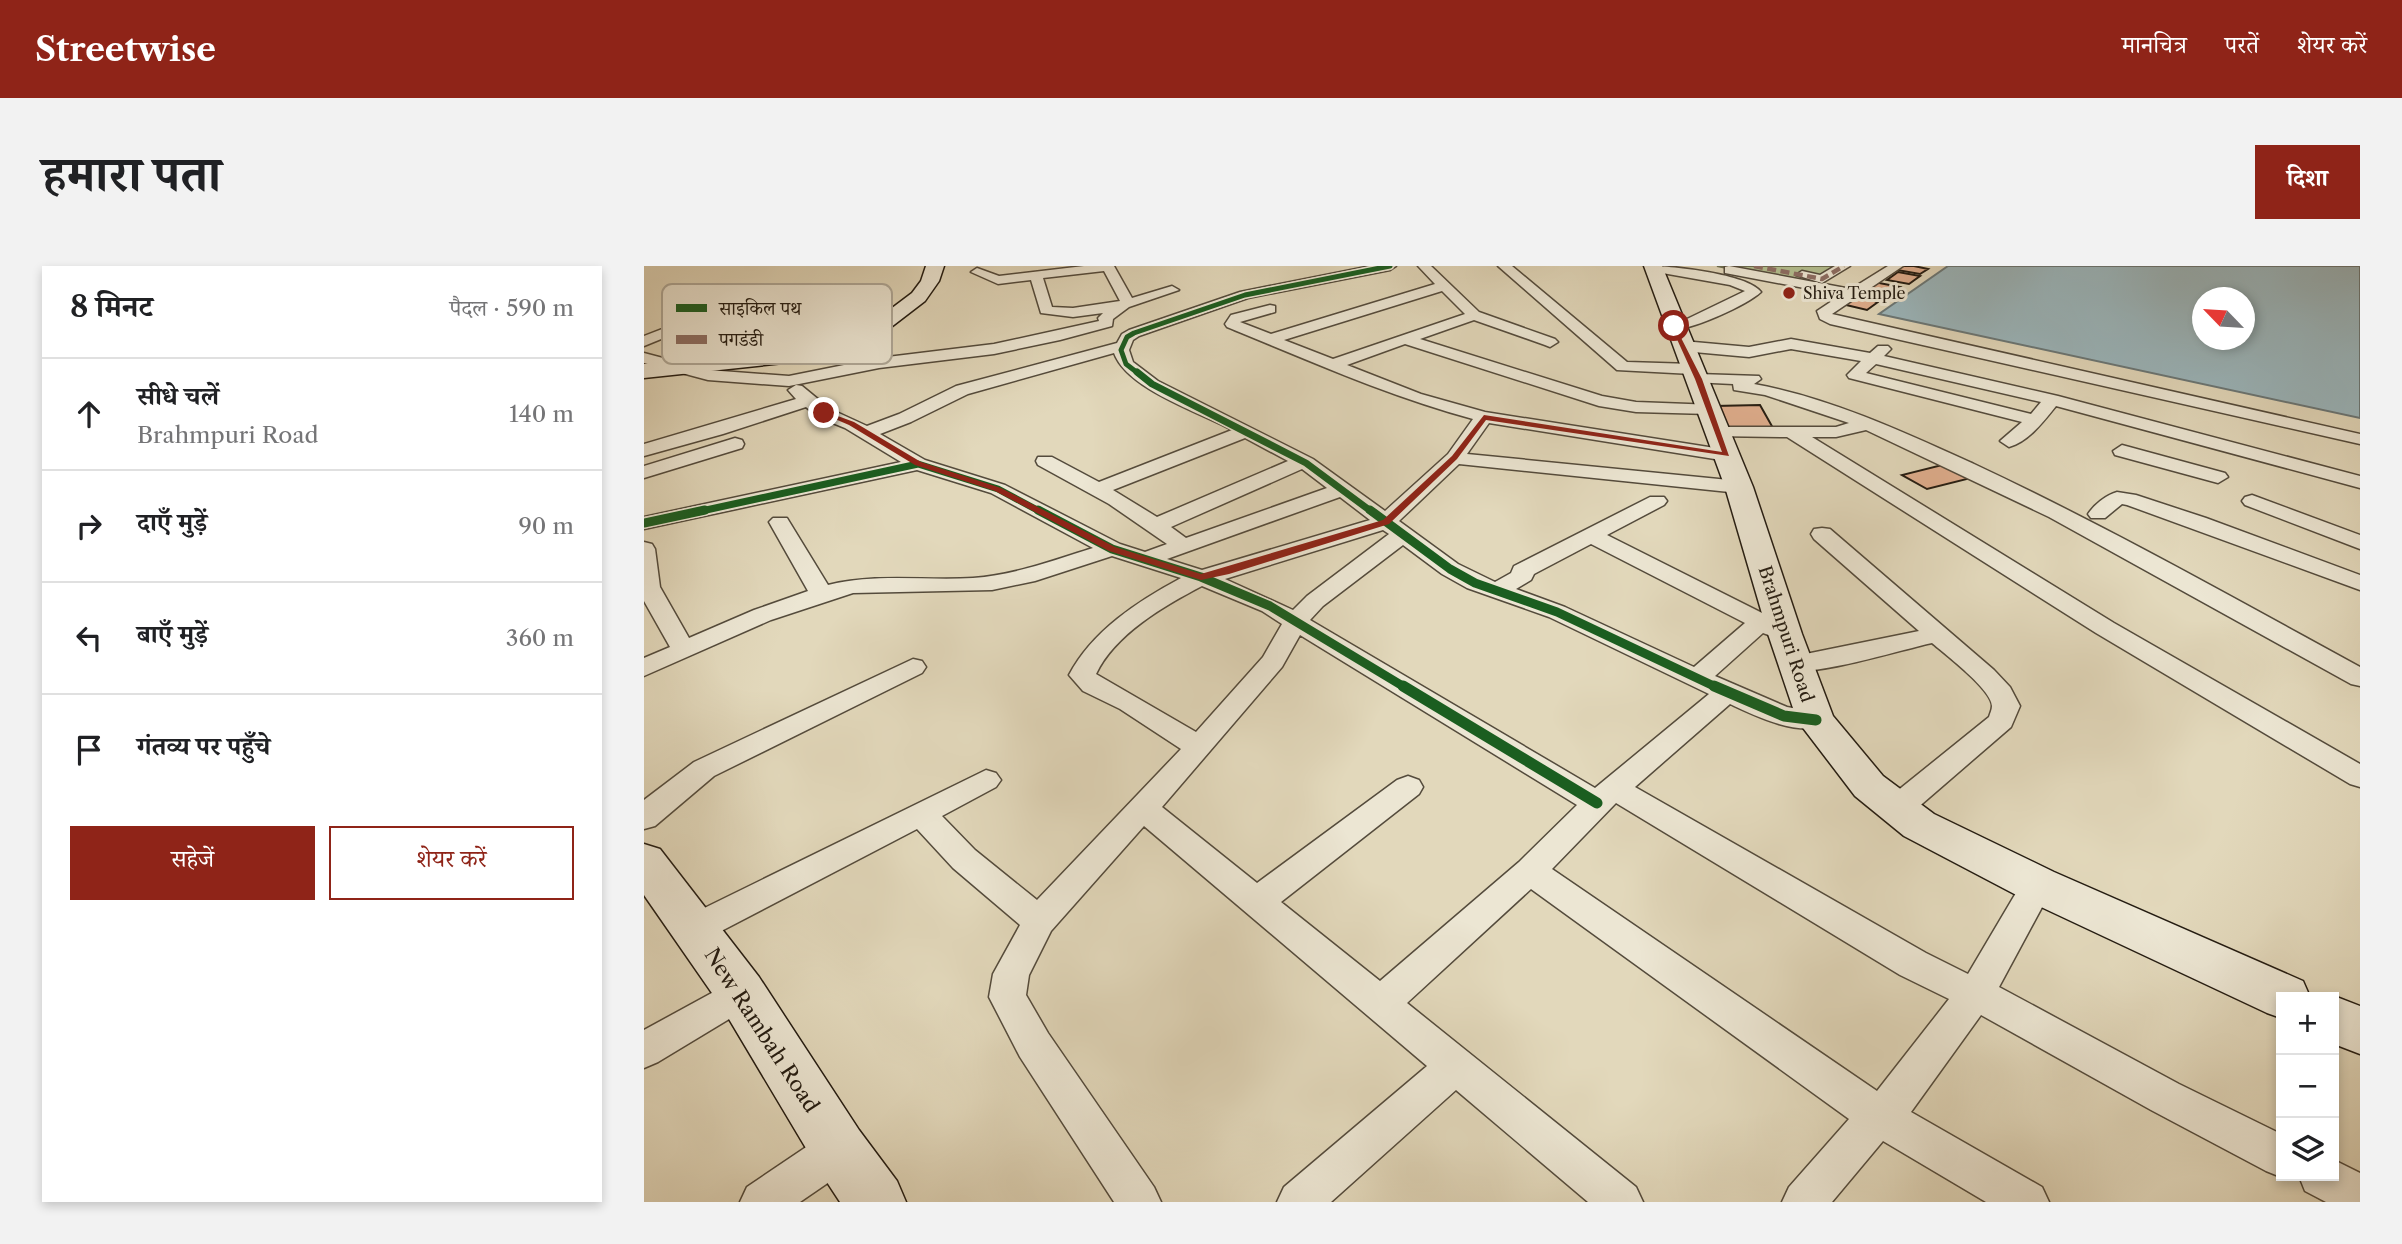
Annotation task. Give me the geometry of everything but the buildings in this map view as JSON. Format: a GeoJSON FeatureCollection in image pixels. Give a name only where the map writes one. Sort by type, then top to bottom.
{"type":"FeatureCollection","features":[{"type":"Feature","properties":{"kind":"street"},"geometry":{"type":"LineString","coordinates":[[892,318],[926,292],[934,266]]}},
{"type":"Feature","properties":{"kind":"street"},"geometry":{"type":"LineString","coordinates":[[977,272],[998,280],[1108,266],[1127,302],[1105,318],[1107,323],[1128,340]]}},
{"type":"Feature","properties":{"kind":"street"},"geometry":{"type":"LineString","coordinates":[[1345,266],[1371,271]]}},
{"type":"Feature","properties":{"kind":"street"},"geometry":{"type":"LineString","coordinates":[[1424,266],[1475,315],[1550,342]]}},
{"type":"Feature","properties":{"kind":"street"},"geometry":{"type":"LineString","coordinates":[[1504,266],[1623,367],[1791,432],[2048,593],[2360,777]]}},
{"type":"Feature","properties":{"kind":"street"},"geometry":{"type":"LineString","coordinates":[[1710,266],[1852,293]]}},
{"type":"Feature","properties":{"kind":"street"},"geometry":{"type":"LineString","coordinates":[[1754,266],[1822,279],[1843,266]]}},
{"type":"Feature","properties":{"kind":"street"},"geometry":{"type":"LineString","coordinates":[[1897,266],[1824,311],[1825,316],[1835,321],[1899,336],[2360,439]]}},
{"type":"Feature","properties":{"kind":"street"},"geometry":{"type":"LineString","coordinates":[[1654,267],[1733,282],[1754,292],[1692,322],[1705,400]]}},
{"type":"Feature","properties":{"kind":"street","name":"Brahmpuri Road"},"geometry":{"type":"LineString","coordinates":[[1654,267],[1705,400],[1780,640],[1815,720],[1869,786],[1919,825],[2038,885],[2276,993]]}},
{"type":"Feature","properties":{"kind":"street"},"geometry":{"type":"LineString","coordinates":[[865,433],[897,422],[962,390],[1128,340],[1245,295],[1371,271],[1392,270]]}},
{"type":"Feature","properties":{"kind":"street"},"geometry":{"type":"LineString","coordinates":[[1317,296],[1392,270]]}},
{"type":"Feature","properties":{"kind":"street"},"geometry":{"type":"LineString","coordinates":[[1037,275],[1046,310],[1051,312],[1121,305],[1172,290]]}},
{"type":"Feature","properties":{"kind":"street"},"geometry":{"type":"LineString","coordinates":[[1268,340],[1444,286]]}},
{"type":"Feature","properties":{"kind":"street"},"geometry":{"type":"LineString","coordinates":[[1809,301],[1833,305]]}},
{"type":"Feature","properties":{"kind":"street"},"geometry":{"type":"LineString","coordinates":[[1280,306],[1236,318],[1232,324],[1415,398],[1484,417],[1705,400]]}},
{"type":"Feature","properties":{"kind":"street"},"geometry":{"type":"LineString","coordinates":[[1334,364],[1475,315]]}},
{"type":"Feature","properties":{"kind":"street"},"geometry":{"type":"LineString","coordinates":[[892,361],[994,349],[1060,336],[1107,323]]}},
{"type":"Feature","properties":{"kind":"street"},"geometry":{"type":"LineString","coordinates":[[644,341],[662,334]]}},
{"type":"Feature","properties":{"kind":"street"},"geometry":{"type":"LineString","coordinates":[[1899,336],[1855,375],[2035,419]]}},
{"type":"Feature","properties":{"kind":"street"},"geometry":{"type":"LineString","coordinates":[[1404,339],[1598,401],[1636,407],[1705,400],[1749,352],[1791,344],[1873,358],[2052,400],[2360,481]]}},
{"type":"Feature","properties":{"kind":"street"},"geometry":{"type":"LineString","coordinates":[[1128,340],[1121,350],[1126,365],[1152,384],[1302,461],[1450,569],[1497,591],[1557,612],[1726,693],[1784,716],[1815,720]]}},
{"type":"Feature","properties":{"kind":"street"},"geometry":{"type":"LineString","coordinates":[[644,358],[662,362]]}},
{"type":"Feature","properties":{"kind":"street"},"geometry":{"type":"LineString","coordinates":[[644,371],[674,364],[708,375],[789,381],[874,364]]}},
{"type":"Feature","properties":{"kind":"street"},"geometry":{"type":"LineString","coordinates":[[789,381],[788,384],[824,413],[851,424],[918,464],[998,489],[1112,549],[1201,577],[1270,606],[1606,796],[1913,964],[1976,993],[2165,1097],[2276,1153]]}},
{"type":"Feature","properties":{"kind":"street"},"geometry":{"type":"LineString","coordinates":[[1455,458],[1705,400],[1747,382],[1868,424],[2052,509],[2360,678]]}},
{"type":"Feature","properties":{"kind":"street"},"geometry":{"type":"LineString","coordinates":[[644,450],[809,400]]}},
{"type":"Feature","properties":{"kind":"street"},"geometry":{"type":"LineString","coordinates":[[2008,442],[2052,400]]}},
{"type":"Feature","properties":{"kind":"street"},"geometry":{"type":"LineString","coordinates":[[644,472],[762,435],[770,430],[764,415]]}},
{"type":"Feature","properties":{"kind":"street"},"geometry":{"type":"LineString","coordinates":[[1139,1202],[1034,1045],[1007,997],[1011,974],[1039,921],[1199,747],[1273,661],[1296,621],[1394,529],[1455,458],[1484,417]]}},
{"type":"Feature","properties":{"kind":"street"},"geometry":{"type":"LineString","coordinates":[[1791,432],[1836,432],[1868,424]]}},
{"type":"Feature","properties":{"kind":"street"},"geometry":{"type":"LineString","coordinates":[[2109,468],[2145,424]]}},
{"type":"Feature","properties":{"kind":"street"},"geometry":{"type":"LineString","coordinates":[[1098,489],[1244,432]]}},
{"type":"Feature","properties":{"kind":"street"},"geometry":{"type":"LineString","coordinates":[[2122,451],[2218,477]]}},
{"type":"Feature","properties":{"kind":"street"},"geometry":{"type":"LineString","coordinates":[[1045,461],[1157,525],[1182,545]]}},
{"type":"Feature","properties":{"kind":"street"},"geometry":{"type":"LineString","coordinates":[[1157,525],[1302,461]]}},
{"type":"Feature","properties":{"kind":"street"},"geometry":{"type":"LineString","coordinates":[[644,523],[918,464]]}},
{"type":"Feature","properties":{"kind":"street"},"geometry":{"type":"LineString","coordinates":[[1147,559],[1341,490]]}},
{"type":"Feature","properties":{"kind":"street"},"geometry":{"type":"LineString","coordinates":[[2098,514],[2118,498],[2129,499],[2199,522],[2360,583]]}},
{"type":"Feature","properties":{"kind":"street"},"geometry":{"type":"LineString","coordinates":[[1497,591],[1523,575],[1522,571],[1657,501]]}},
{"type":"Feature","properties":{"kind":"street"},"geometry":{"type":"LineString","coordinates":[[2252,501],[2360,542]]}},
{"type":"Feature","properties":{"kind":"street"},"geometry":{"type":"LineString","coordinates":[[780,522],[822,594]]}},
{"type":"Feature","properties":{"kind":"street"},"geometry":{"type":"LineString","coordinates":[[1199,747],[1130,703],[1092,685],[1083,675],[1092,660],[1115,634],[1201,577],[1394,529]]}},
{"type":"Feature","properties":{"kind":"street"},"geometry":{"type":"LineString","coordinates":[[1822,534],[1985,676],[2001,693],[2006,706],[2001,721],[1897,808]]}},
{"type":"Feature","properties":{"kind":"street"},"geometry":{"type":"LineString","coordinates":[[1590,536],[1780,640],[1845,656],[1937,634]]}},
{"type":"Feature","properties":{"kind":"street"},"geometry":{"type":"LineString","coordinates":[[644,549],[648,587],[684,650]]}},
{"type":"Feature","properties":{"kind":"street"},"geometry":{"type":"LineString","coordinates":[[644,668],[777,609],[822,594],[874,584],[975,585],[1010,580],[1112,549]]}},
{"type":"Feature","properties":{"kind":"street"},"geometry":{"type":"LineString","coordinates":[[1696,679],[1780,640]]}},
{"type":"Feature","properties":{"kind":"street"},"geometry":{"type":"LineString","coordinates":[[644,818],[704,769],[913,667]]}},
{"type":"Feature","properties":{"kind":"street"},"geometry":{"type":"LineString","coordinates":[[1381,1003],[1530,870],[1606,796],[1726,693]]}},
{"type":"Feature","properties":{"kind":"street"},"geometry":{"type":"LineString","coordinates":[[694,929],[986,780]]}},
{"type":"Feature","properties":{"kind":"street"},"geometry":{"type":"LineString","coordinates":[[1258,901],[1408,787]]}},
{"type":"Feature","properties":{"kind":"street"},"geometry":{"type":"LineString","coordinates":[[1143,808],[1621,1202]]}},
{"type":"Feature","properties":{"kind":"street"},"geometry":{"type":"LineString","coordinates":[[921,814],[964,859],[1039,921]]}},
{"type":"Feature","properties":{"kind":"street","name":"New Rambah Road"},"geometry":{"type":"LineString","coordinates":[[644,861],[741,993],[839,1150],[876,1202]]}},
{"type":"Feature","properties":{"kind":"street"},"geometry":{"type":"LineString","coordinates":[[1530,870],[1879,1116],[2027,1202]]}},
{"type":"Feature","properties":{"kind":"street"},"geometry":{"type":"LineString","coordinates":[[1804,1202],[1879,1116],[1976,993],[2038,885]]}},
{"type":"Feature","properties":{"kind":"street"},"geometry":{"type":"LineString","coordinates":[[644,1050],[741,993]]}},
{"type":"Feature","properties":{"kind":"street"},"geometry":{"type":"LineString","coordinates":[[2339,1021],[2360,1031]]}},
{"type":"Feature","properties":{"kind":"street"},"geometry":{"type":"LineString","coordinates":[[1299,1202],[1455,1066]]}},
{"type":"Feature","properties":{"kind":"street"},"geometry":{"type":"LineString","coordinates":[[762,1202],[839,1150]]}},
{"type":"Feature","properties":{"kind":"street"},"geometry":{"type":"LineString","coordinates":[[2330,1181],[2360,1196]]}},
{"type":"Feature","properties":{"kind":"green space"},"geometry":{"type":"Polygon","coordinates":[[[1717,266],[1848,266],[1813,286],[1717,266]]]}},
{"type":"Feature","properties":{"kind":"water"},"geometry":{"type":"Polygon","coordinates":[[[1948,266],[2360,266],[2360,418],[1879,314],[1948,266]]]}},
{"type":"Feature","properties":{"kind":"marked path"},"geometry":{"type":"LineString","coordinates":[[1754,266],[1822,279],[1844,266]]}},
{"type":"Feature","properties":{"kind":"cycle path"},"geometry":{"type":"LineString","coordinates":[[1390,266],[1245,295],[1134,333],[1127,337],[1121,350],[1126,364],[1152,384],[1306,463],[1450,569],[1475,583],[1557,612],[1759,707],[1784,716],[1816,720]]}},
{"type":"Feature","properties":{"kind":"cycle path"},"geometry":{"type":"LineString","coordinates":[[644,523],[918,464],[998,489],[1112,549],[1201,577],[1270,606],[1597,803]]}},
{"type":"Feature","properties":{"kind":"place","name":"Shiva Temple"},"geometry":{"type":"Point","coordinates":[1789,293]}},
{"type":"Feature","properties":{"kind":"route"},"geometry":{"type":"LineString","coordinates":[[824,413],[851,424],[918,464],[998,489],[1112,549],[1201,577],[1226,572],[1386,522],[1455,458],[1484,417],[1727,455],[1674,326]]}}]}
